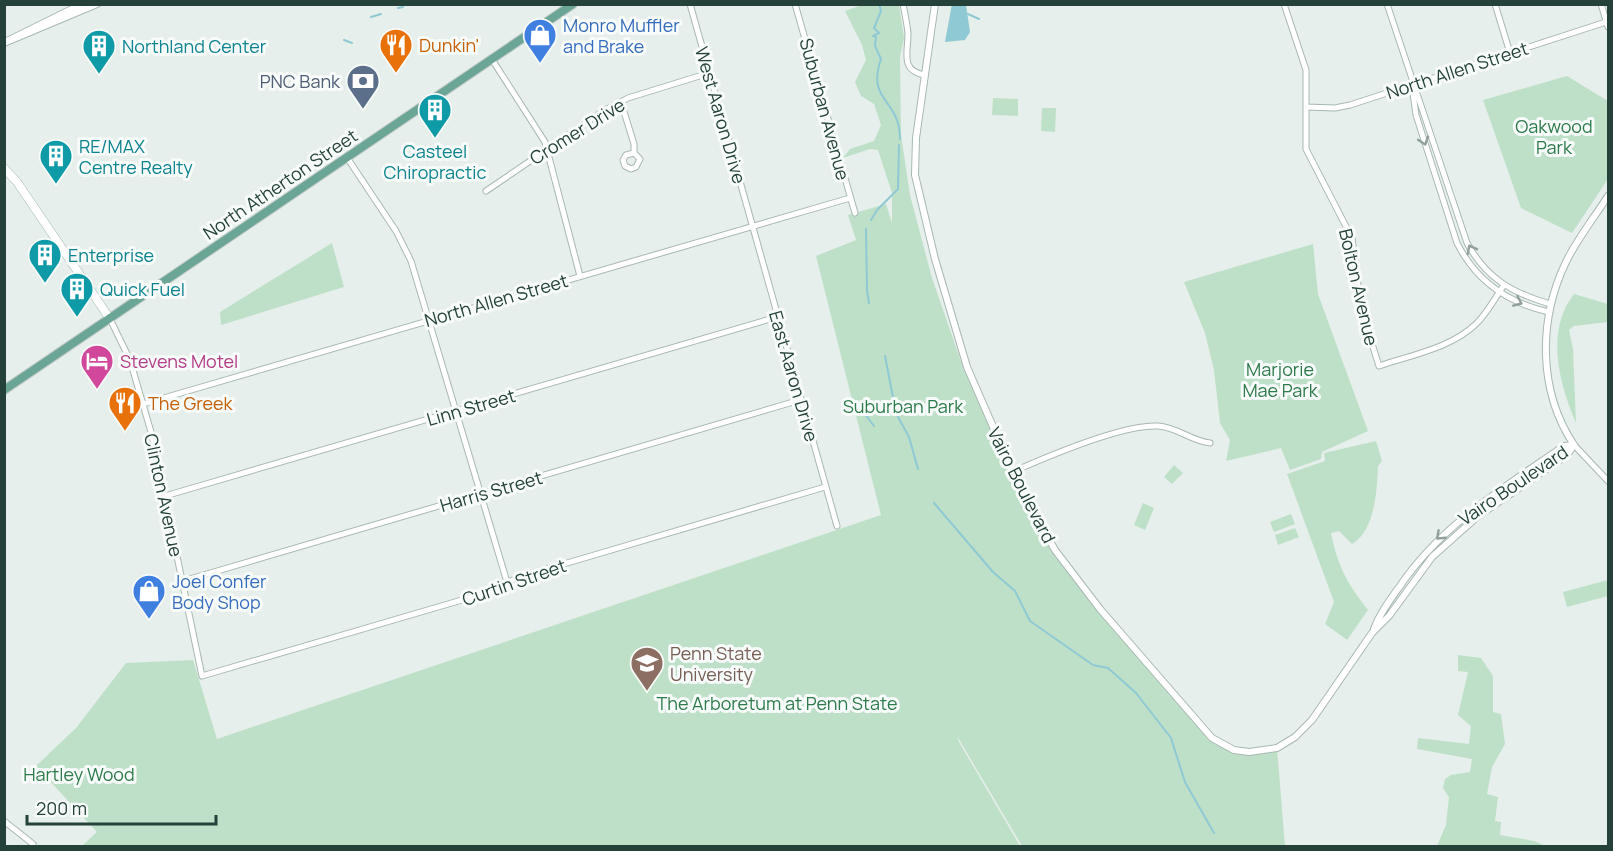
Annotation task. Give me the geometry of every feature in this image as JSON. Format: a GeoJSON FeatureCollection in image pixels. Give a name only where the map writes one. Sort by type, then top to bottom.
{"type":"FeatureCollection","features":[{"type":"Feature","properties":{"kind":"main road","name":"North Atherton Street"},"geometry":{"type":"LineString","coordinates":[[4,390],[493,61],[573,4]]}},
{"type":"Feature","properties":{"kind":"main road"},"geometry":{"type":"LineString","coordinates":[[4,168],[17,182],[110,319]]}},
{"type":"Feature","properties":{"kind":"street"},"geometry":{"type":"LineString","coordinates":[[4,43],[25,30],[82,4]]}},
{"type":"Feature","properties":{"kind":"street"},"geometry":{"type":"LineString","coordinates":[[4,43],[97,4]]}},
{"type":"Feature","properties":{"kind":"street","name":"West Aaron Drive"},"geometry":{"type":"LineString","coordinates":[[690,4],[752,226]]}},
{"type":"Feature","properties":{"kind":"street","name":"Suburban Avenue"},"geometry":{"type":"LineString","coordinates":[[795,4],[855,213]]}},
{"type":"Feature","properties":{"kind":"street"},"geometry":{"type":"LineString","coordinates":[[903,4],[908,33],[907,64],[912,71],[925,75]]}},
{"type":"Feature","properties":{"kind":"street","name":"Vairo Boulevard"},"geometry":{"type":"LineString","coordinates":[[935,4],[914,157],[920,200],[963,357],[1012,472],[1045,533],[1076,580],[1198,723],[1224,746],[1249,752],[1261,752],[1281,746],[1295,737],[1312,720],[1372,633],[1381,612],[1413,567],[1440,536],[1473,509],[1554,453],[1566,445],[1574,445]]}},
{"type":"Feature","properties":{"kind":"street","name":"Bolton Avenue"},"geometry":{"type":"LineString","coordinates":[[1284,4],[1306,70],[1306,148],[1352,238],[1361,309],[1379,366],[1460,336],[1482,318],[1499,292]]}},
{"type":"Feature","properties":{"kind":"street"},"geometry":{"type":"LineString","coordinates":[[1387,4],[1467,243],[1485,269],[1503,285],[1525,297],[1550,304]]}},
{"type":"Feature","properties":{"kind":"street"},"geometry":{"type":"LineString","coordinates":[[1495,4],[1510,53]]}},
{"type":"Feature","properties":{"kind":"street"},"geometry":{"type":"LineString","coordinates":[[1601,4],[1607,25]]}},
{"type":"Feature","properties":{"kind":"street","name":"North Allen Street"},"geometry":{"type":"LineString","coordinates":[[1306,107],[1335,108],[1350,105],[1510,53],[1607,25]]}},
{"type":"Feature","properties":{"kind":"street"},"geometry":{"type":"LineString","coordinates":[[493,61],[536,125],[546,149],[580,276]]}},
{"type":"Feature","properties":{"kind":"street","name":"Cromer Drive"},"geometry":{"type":"LineString","coordinates":[[486,191],[546,149],[621,102],[709,73]]}},
{"type":"Feature","properties":{"kind":"street"},"geometry":{"type":"LineString","coordinates":[[1412,84],[1416,116],[1457,243],[1472,268],[1499,292],[1531,308],[1549,312]]}},
{"type":"Feature","properties":{"kind":"street"},"geometry":{"type":"LineString","coordinates":[[621,102],[634,144],[634,153]]}},
{"type":"Feature","properties":{"kind":"street"},"geometry":{"type":"LineString","coordinates":[[348,159],[406,249],[507,582]]}},
{"type":"Feature","properties":{"kind":"street"},"geometry":{"type":"LineString","coordinates":[[1608,196],[1570,254],[1550,304],[1546,345],[1550,387],[1565,431],[1574,445],[1608,481]]}},
{"type":"Feature","properties":{"kind":"street","name":"North Allen Street"},"geometry":{"type":"LineString","coordinates":[[143,404],[850,198]]}},
{"type":"Feature","properties":{"kind":"street","name":"East Aaron Drive"},"geometry":{"type":"LineString","coordinates":[[752,226],[837,526]]}},
{"type":"Feature","properties":{"kind":"street"},"geometry":{"type":"LineString","coordinates":[[1499,292],[1503,285]]}},
{"type":"Feature","properties":{"kind":"street","name":"Linn Street"},"geometry":{"type":"LineString","coordinates":[[165,496],[777,317]]}},
{"type":"Feature","properties":{"kind":"street","name":"Clinton Avenue"},"geometry":{"type":"LineString","coordinates":[[110,319],[126,349],[143,404],[165,496],[202,676]]}},
{"type":"Feature","properties":{"kind":"street","name":"Harris Street"},"geometry":{"type":"LineString","coordinates":[[183,581],[800,400]]}},
{"type":"Feature","properties":{"kind":"street"},"geometry":{"type":"LineString","coordinates":[[1012,472],[1059,452],[1148,426],[1169,428],[1197,441],[1210,443]]}},
{"type":"Feature","properties":{"kind":"street","name":"Curtin Street"},"geometry":{"type":"LineString","coordinates":[[202,676],[496,590],[507,582],[825,487]]}},
{"type":"Feature","properties":{"kind":"street"},"geometry":{"type":"LineString","coordinates":[[4,821],[33,844]]}},
{"type":"Feature","properties":{"kind":"green space"},"geometry":{"type":"Polygon","coordinates":[[[862,5],[899,5],[904,38],[900,57],[901,135],[910,195],[932,278],[965,373],[970,371],[1011,467],[1056,551],[1119,630],[1215,740],[1249,752],[1277,748],[1285,846],[1022,846],[957,736],[1020,846],[82,846],[97,832],[36,766],[76,728],[126,663],[193,660],[217,739],[881,515],[816,256],[856,240],[848,215],[886,204],[892,223],[892,193],[878,150],[870,149],[843,158],[850,149],[874,141],[881,125],[874,104],[861,96],[855,82],[866,60],[862,45],[845,11],[862,5]]]}},
{"type":"Feature","properties":{"kind":"green space","name":"Oakwood Park"},"geometry":{"type":"Polygon","coordinates":[[[1567,76],[1608,101],[1608,179],[1572,233],[1521,208],[1483,100],[1567,76]]]}},
{"type":"Feature","properties":{"kind":"green space"},"geometry":{"type":"Polygon","coordinates":[[[993,98],[1018,99],[1018,116],[992,115],[993,98]]]}},
{"type":"Feature","properties":{"kind":"green space"},"geometry":{"type":"Polygon","coordinates":[[[1042,108],[1056,108],[1055,132],[1041,131],[1042,108]]]}},
{"type":"Feature","properties":{"kind":"green space"},"geometry":{"type":"Polygon","coordinates":[[[332,243],[344,287],[221,325],[220,312],[332,243]]]}},
{"type":"Feature","properties":{"kind":"green space","name":"Marjorie Mae Park"},"geometry":{"type":"Polygon","coordinates":[[[1313,244],[1318,294],[1368,431],[1322,452],[1321,459],[1290,470],[1281,448],[1226,461],[1230,440],[1220,423],[1214,370],[1205,333],[1184,282],[1313,244]]]}},
{"type":"Feature","properties":{"kind":"green space"},"geometry":{"type":"Polygon","coordinates":[[[1574,294],[1608,304],[1608,322],[1574,326],[1569,330],[1573,349],[1576,423],[1560,374],[1557,341],[1565,309],[1574,294]]]}},
{"type":"Feature","properties":{"kind":"green space"},"geometry":{"type":"Polygon","coordinates":[[[1376,441],[1382,461],[1378,466],[1373,509],[1366,530],[1352,544],[1339,531],[1331,533],[1344,574],[1368,610],[1347,640],[1325,624],[1334,602],[1287,474],[1325,461],[1324,453],[1376,441]]]}},
{"type":"Feature","properties":{"kind":"green space"},"geometry":{"type":"Polygon","coordinates":[[[1174,465],[1183,473],[1172,484],[1164,477],[1174,465]]]}},
{"type":"Feature","properties":{"kind":"green space"},"geometry":{"type":"Polygon","coordinates":[[[1143,503],[1154,508],[1145,530],[1134,525],[1143,503]]]}},
{"type":"Feature","properties":{"kind":"green space"},"geometry":{"type":"Polygon","coordinates":[[[1291,514],[1295,524],[1274,532],[1270,522],[1291,514]]]}},
{"type":"Feature","properties":{"kind":"green space"},"geometry":{"type":"Polygon","coordinates":[[[1295,528],[1299,537],[1278,545],[1275,535],[1295,528]]]}},
{"type":"Feature","properties":{"kind":"green space"},"geometry":{"type":"Polygon","coordinates":[[[1608,580],[1608,596],[1567,607],[1563,592],[1608,580]]]}},
{"type":"Feature","properties":{"kind":"green space"},"geometry":{"type":"Polygon","coordinates":[[[1458,655],[1481,658],[1493,676],[1493,712],[1501,714],[1505,744],[1492,767],[1487,794],[1498,797],[1495,821],[1501,822],[1500,835],[1534,841],[1546,846],[1437,846],[1446,825],[1449,797],[1443,788],[1445,779],[1451,775],[1470,772],[1472,759],[1417,749],[1418,738],[1469,744],[1471,726],[1458,715],[1468,672],[1458,671],[1458,655]]]}},
{"type":"Feature","properties":{"kind":"water"},"geometry":{"type":"Polygon","coordinates":[[[952,4],[966,5],[970,32],[965,40],[945,42],[952,4]]]}},
{"type":"Feature","properties":{"kind":"waterway"},"geometry":{"type":"LineString","coordinates":[[879,4],[881,11],[874,28],[879,33],[873,36],[876,37],[875,46],[881,59],[878,84],[880,92],[895,115],[900,139]]}},
{"type":"Feature","properties":{"kind":"waterway"},"geometry":{"type":"LineString","coordinates":[[398,8],[403,7]]}},
{"type":"Feature","properties":{"kind":"waterway"},"geometry":{"type":"LineString","coordinates":[[371,17],[381,14]]}},
{"type":"Feature","properties":{"kind":"waterway"},"geometry":{"type":"LineString","coordinates":[[968,14],[979,19]]}},
{"type":"Feature","properties":{"kind":"waterway"},"geometry":{"type":"LineString","coordinates":[[344,40],[352,43]]}},
{"type":"Feature","properties":{"kind":"waterway"},"geometry":{"type":"LineString","coordinates":[[871,220],[877,210],[898,189],[899,145]]}},
{"type":"Feature","properties":{"kind":"waterway"},"geometry":{"type":"LineString","coordinates":[[866,229],[869,303]]}},
{"type":"Feature","properties":{"kind":"waterway"},"geometry":{"type":"LineString","coordinates":[[885,356],[893,397],[900,411],[898,417],[909,437],[918,469]]}},
{"type":"Feature","properties":{"kind":"waterway"},"geometry":{"type":"LineString","coordinates":[[855,401],[874,426]]}},
{"type":"Feature","properties":{"kind":"waterway"},"geometry":{"type":"LineString","coordinates":[[934,503],[993,572],[1015,591],[1030,621],[1093,665],[1108,668],[1136,693],[1171,738],[1185,782],[1214,833]]}},
{"type":"Feature","properties":{"kind":"place","name":"Monro Muffler and Brake"},"geometry":{"type":"Point","coordinates":[540,64]}},
{"type":"Feature","properties":{"kind":"place","name":"Dunkin'"},"geometry":{"type":"Point","coordinates":[396,74]}},
{"type":"Feature","properties":{"kind":"place","name":"Northland Center"},"geometry":{"type":"Point","coordinates":[99,75]}},
{"type":"Feature","properties":{"kind":"place","name":"PNC Bank"},"geometry":{"type":"Point","coordinates":[363,110]}},
{"type":"Feature","properties":{"kind":"place","name":"Casteel Chiropractic"},"geometry":{"type":"Point","coordinates":[435,139]}},
{"type":"Feature","properties":{"kind":"place","name":"RE/MAX Centre Realty"},"geometry":{"type":"Point","coordinates":[56,185]}},
{"type":"Feature","properties":{"kind":"place","name":"Enterprise"},"geometry":{"type":"Point","coordinates":[45,284]}},
{"type":"Feature","properties":{"kind":"place","name":"Quick Fuel"},"geometry":{"type":"Point","coordinates":[77,318]}},
{"type":"Feature","properties":{"kind":"place","name":"Stevens Motel"},"geometry":{"type":"Point","coordinates":[97,390]}},
{"type":"Feature","properties":{"kind":"place","name":"The Greek"},"geometry":{"type":"Point","coordinates":[125,432]}},
{"type":"Feature","properties":{"kind":"place","name":"Joel Confer Body Shop"},"geometry":{"type":"Point","coordinates":[149,620]}},
{"type":"Feature","properties":{"kind":"place","name":"Penn State University"},"geometry":{"type":"Point","coordinates":[647,692]}},
{"type":"Feature","properties":{"kind":"park label","name":"Suburban Park"},"geometry":{"type":"Point","coordinates":[903,406]}},
{"type":"Feature","properties":{"kind":"park label","name":"The Arboretum at Penn State"},"geometry":{"type":"Point","coordinates":[777,703]}},
{"type":"Feature","properties":{"kind":"park label","name":"Hartley Wood"},"geometry":{"type":"Point","coordinates":[79,774]}}]}
